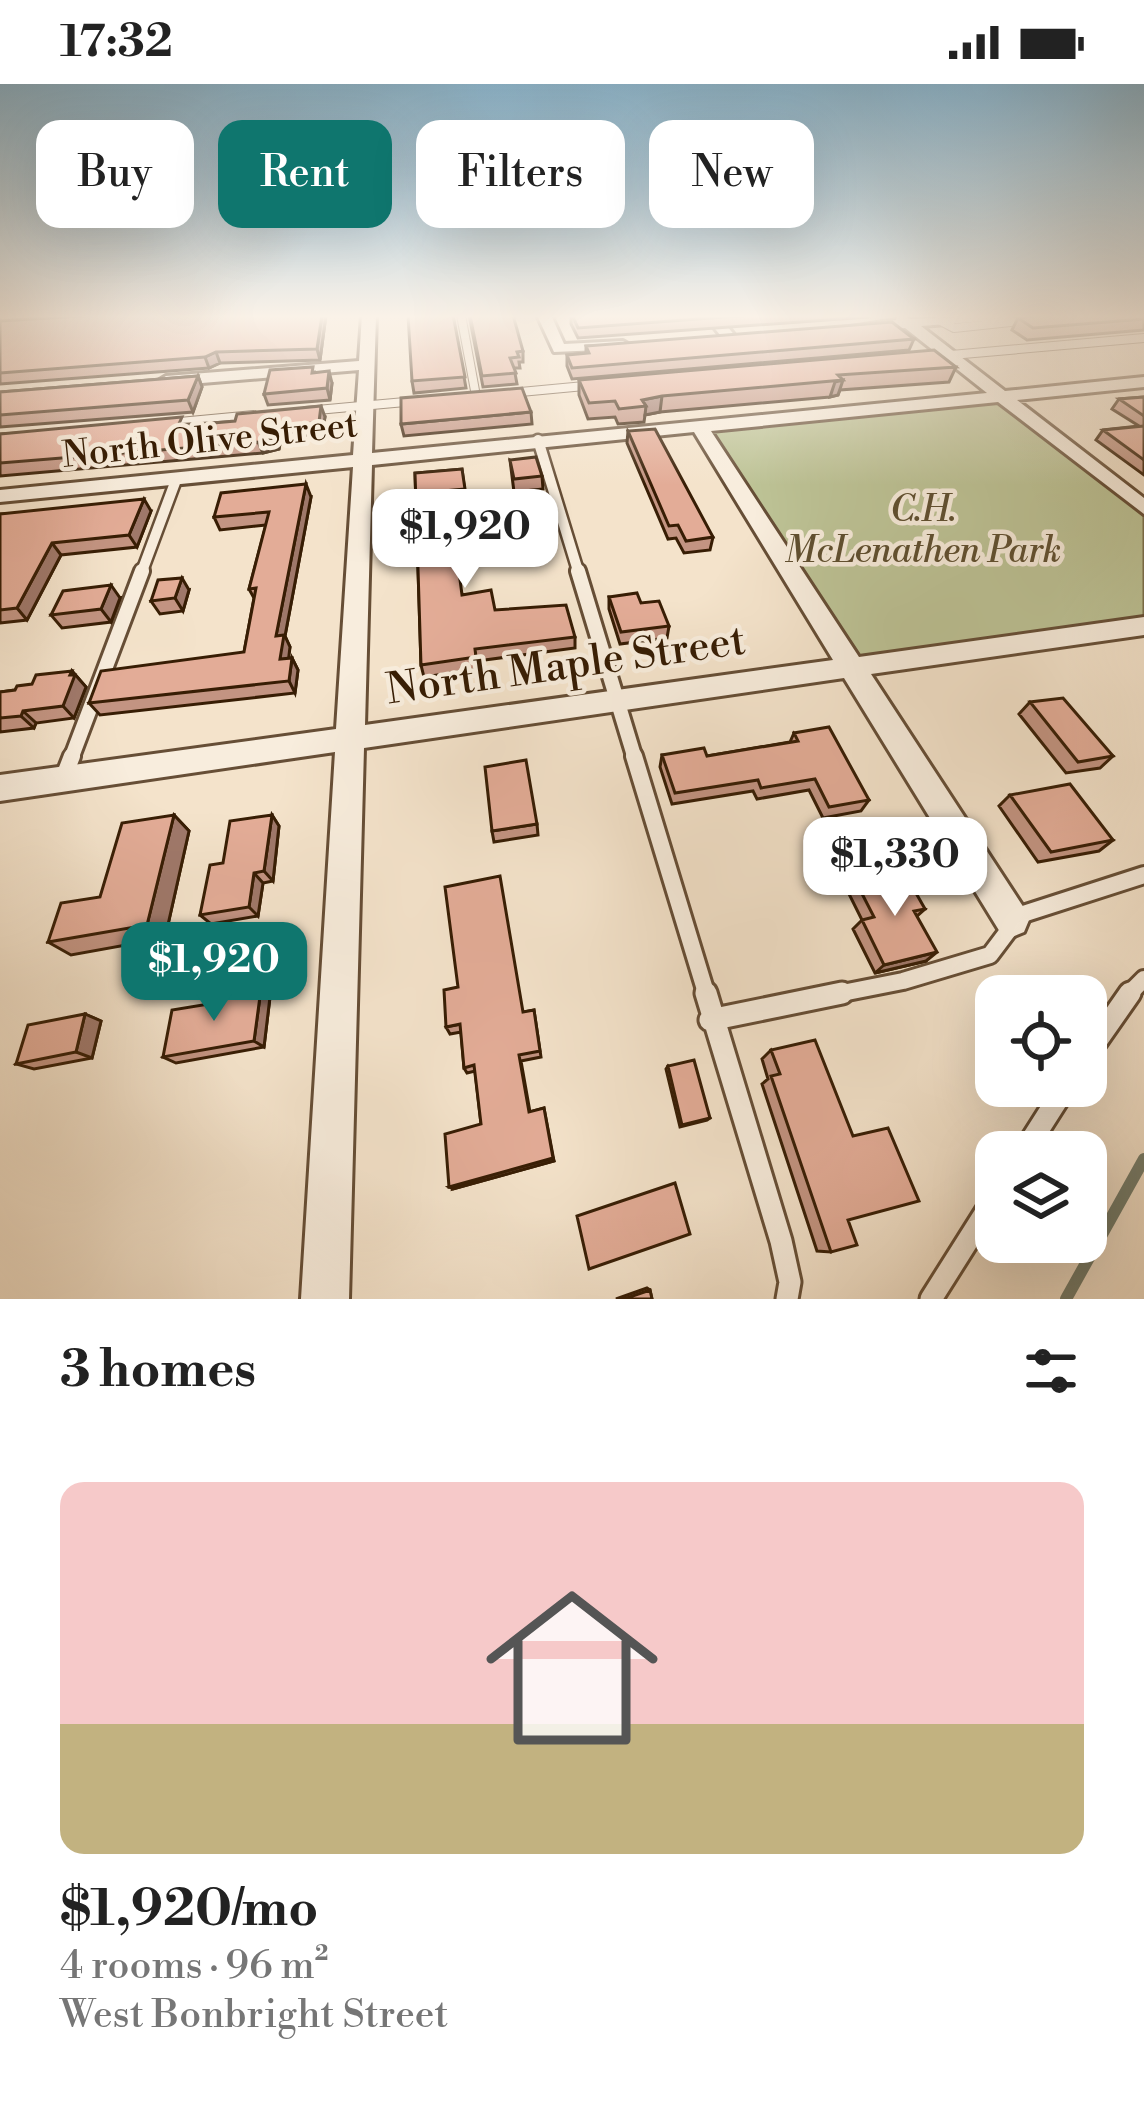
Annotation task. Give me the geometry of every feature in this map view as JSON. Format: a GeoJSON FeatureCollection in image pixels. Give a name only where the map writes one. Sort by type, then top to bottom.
{"type":"FeatureCollection","features":[{"type":"Feature","properties":{"kind":"street"},"geometry":{"type":"LineString","coordinates":[[138,383],[282,372]]}},
{"type":"Feature","properties":{"kind":"street"},"geometry":{"type":"LineString","coordinates":[[325,1299],[367,372]]}},
{"type":"Feature","properties":{"kind":"street"},"geometry":{"type":"LineString","coordinates":[[970,372],[1144,508]]}},
{"type":"Feature","properties":{"kind":"street","name":"North Olive Street"},"geometry":{"type":"LineString","coordinates":[[0,496],[1143,383]]}},
{"type":"Feature","properties":{"kind":"street"},"geometry":{"type":"LineString","coordinates":[[698,425],[1012,920]]}},
{"type":"Feature","properties":{"kind":"street","name":"North Maple Street"},"geometry":{"type":"LineString","coordinates":[[0,788],[1144,626]]}},
{"type":"Feature","properties":{"kind":"lane"},"geometry":{"type":"LineString","coordinates":[[472,372],[476,396]]}},
{"type":"Feature","properties":{"kind":"lane"},"geometry":{"type":"LineString","coordinates":[[454,398],[610,384]]}},
{"type":"Feature","properties":{"kind":"lane"},"geometry":{"type":"LineString","coordinates":[[297,412],[432,400]]}},
{"type":"Feature","properties":{"kind":"lane"},"geometry":{"type":"LineString","coordinates":[[160,423],[274,414]]}},
{"type":"Feature","properties":{"kind":"lane"},"geometry":{"type":"LineString","coordinates":[[538,440],[710,1020],[781,1241],[790,1282],[788,1299]]}},
{"type":"Feature","properties":{"kind":"lane"},"geometry":{"type":"LineString","coordinates":[[63,779],[176,480]]}},
{"type":"Feature","properties":{"kind":"lane"},"geometry":{"type":"LineString","coordinates":[[710,1020],[903,981],[990,955],[1012,920],[1144,875]]}},
{"type":"Feature","properties":{"kind":"lane"},"geometry":{"type":"LineString","coordinates":[[1107,1023],[1144,979]]}},
{"type":"Feature","properties":{"kind":"lane"},"geometry":{"type":"LineString","coordinates":[[931,1299],[975,1229]]}},
{"type":"Feature","properties":{"kind":"green space","name":"C.H. McLenathen Park"},"geometry":{"type":"Polygon","coordinates":[[[1001,397],[1144,508],[1144,626],[854,668],[698,425],[1001,397]]]}},
{"type":"Feature","properties":{"kind":"building"},"geometry":{"type":"Polygon","coordinates":[[[270,372],[329,372],[327,388],[264,394],[270,372]]]}},
{"type":"Feature","properties":{"kind":"building"},"geometry":{"type":"Polygon","coordinates":[[[411,372],[464,372],[465,377],[412,381],[411,372]]]}},
{"type":"Feature","properties":{"kind":"building"},"geometry":{"type":"Polygon","coordinates":[[[481,372],[516,373],[482,376],[481,372]]]}},
{"type":"Feature","properties":{"kind":"building"},"geometry":{"type":"Polygon","coordinates":[[[677,372],[887,372],[662,396],[642,400],[646,406],[619,409],[615,401],[589,403],[579,380],[677,372]]]}},
{"type":"Feature","properties":{"kind":"building"},"geometry":{"type":"Polygon","coordinates":[[[198,376],[188,400],[0,415],[0,392],[198,376]]]}},
{"type":"Feature","properties":{"kind":"building"},"geometry":{"type":"Polygon","coordinates":[[[522,388],[531,412],[401,424],[401,398],[522,388]]]}},
{"type":"Feature","properties":{"kind":"building"},"geometry":{"type":"Polygon","coordinates":[[[1144,397],[1144,416],[1119,399],[1144,397]]]}},
{"type":"Feature","properties":{"kind":"building"},"geometry":{"type":"Polygon","coordinates":[[[321,406],[319,422],[277,428],[275,438],[258,442],[0,463],[0,434],[182,417],[178,426],[235,421],[237,414],[321,406]]]}},
{"type":"Feature","properties":{"kind":"building"},"geometry":{"type":"Polygon","coordinates":[[[1144,426],[1144,460],[1103,430],[1144,426]]]}},
{"type":"Feature","properties":{"kind":"building"},"geometry":{"type":"Polygon","coordinates":[[[655,429],[713,537],[686,541],[678,525],[669,526],[628,431],[655,429]]]}},
{"type":"Feature","properties":{"kind":"building"},"geometry":{"type":"Polygon","coordinates":[[[536,457],[542,476],[514,479],[510,460],[536,457]]]}},
{"type":"Feature","properties":{"kind":"building"},"geometry":{"type":"Polygon","coordinates":[[[462,469],[465,489],[442,491],[449,557],[457,556],[462,595],[491,590],[495,610],[566,605],[575,637],[475,649],[476,657],[421,665],[415,473],[462,469]]]}},
{"type":"Feature","properties":{"kind":"building"},"geometry":{"type":"Polygon","coordinates":[[[306,484],[276,636],[284,635],[280,659],[292,658],[289,681],[89,703],[101,671],[244,652],[256,588],[249,589],[269,512],[214,517],[221,493],[306,484]]]}},
{"type":"Feature","properties":{"kind":"building"},"geometry":{"type":"Polygon","coordinates":[[[144,499],[129,535],[52,543],[17,608],[0,610],[0,514],[144,499]]]}},
{"type":"Feature","properties":{"kind":"building"},"geometry":{"type":"Polygon","coordinates":[[[182,578],[175,598],[151,601],[158,580],[182,578]]]}},
{"type":"Feature","properties":{"kind":"building"},"geometry":{"type":"Polygon","coordinates":[[[111,585],[101,609],[51,615],[63,591],[111,585]]]}},
{"type":"Feature","properties":{"kind":"building"},"geometry":{"type":"Polygon","coordinates":[[[637,593],[641,603],[659,601],[669,626],[621,632],[609,597],[637,593]]]}},
{"type":"Feature","properties":{"kind":"building"},"geometry":{"type":"Polygon","coordinates":[[[72,671],[70,675],[75,675],[63,706],[0,718],[0,692],[32,684],[36,675],[72,671]]]}},
{"type":"Feature","properties":{"kind":"building"},"geometry":{"type":"Polygon","coordinates":[[[1063,698],[1113,756],[1078,762],[1030,702],[1063,698]]]}},
{"type":"Feature","properties":{"kind":"building"},"geometry":{"type":"Polygon","coordinates":[[[829,727],[869,800],[829,807],[815,779],[761,788],[758,780],[675,793],[662,755],[704,748],[707,756],[798,741],[794,733],[829,727]]]}},
{"type":"Feature","properties":{"kind":"building"},"geometry":{"type":"Polygon","coordinates":[[[526,760],[537,824],[492,831],[485,767],[526,760]]]}},
{"type":"Feature","properties":{"kind":"building"},"geometry":{"type":"Polygon","coordinates":[[[1070,784],[1113,840],[1051,852],[1010,795],[1070,784]]]}},
{"type":"Feature","properties":{"kind":"building"},"geometry":{"type":"Polygon","coordinates":[[[174,815],[147,925],[48,942],[61,903],[100,897],[122,823],[174,815]]]}},
{"type":"Feature","properties":{"kind":"building"},"geometry":{"type":"Polygon","coordinates":[[[272,815],[264,871],[254,873],[249,907],[200,915],[210,865],[223,863],[230,821],[272,815]]]}},
{"type":"Feature","properties":{"kind":"building"},"geometry":{"type":"Polygon","coordinates":[[[904,872],[925,909],[914,911],[937,952],[884,965],[862,920],[874,917],[856,882],[904,872]]]}},
{"type":"Feature","properties":{"kind":"building"},"geometry":{"type":"Polygon","coordinates":[[[500,876],[523,1012],[534,1010],[540,1051],[519,1055],[529,1112],[544,1108],[553,1158],[449,1187],[445,1134],[481,1124],[474,1065],[464,1068],[460,1024],[446,1027],[444,990],[458,987],[445,887],[500,876]]]}},
{"type":"Feature","properties":{"kind":"building"},"geometry":{"type":"Polygon","coordinates":[[[261,989],[254,1041],[163,1057],[172,1010],[261,989]]]}},
{"type":"Feature","properties":{"kind":"building"},"geometry":{"type":"Polygon","coordinates":[[[85,1014],[76,1052],[16,1064],[28,1025],[85,1014]]]}},
{"type":"Feature","properties":{"kind":"building"},"geometry":{"type":"Polygon","coordinates":[[[815,1040],[853,1136],[888,1128],[919,1201],[848,1220],[857,1245],[831,1252],[771,1076],[780,1074],[771,1050],[815,1040]]]}},
{"type":"Feature","properties":{"kind":"building"},"geometry":{"type":"Polygon","coordinates":[[[694,1060],[710,1118],[682,1125],[668,1066],[694,1060]]]}},
{"type":"Feature","properties":{"kind":"building"},"geometry":{"type":"Polygon","coordinates":[[[675,1183],[690,1234],[589,1269],[577,1216],[675,1183]]]}},
{"type":"Feature","properties":{"kind":"building"},"geometry":{"type":"Polygon","coordinates":[[[650,1290],[652,1299],[624,1299],[650,1290]]]}},
{"type":"Feature","properties":{"kind":"waterway"},"geometry":{"type":"LineString","coordinates":[[1066,1299],[1144,1159]]}}]}
